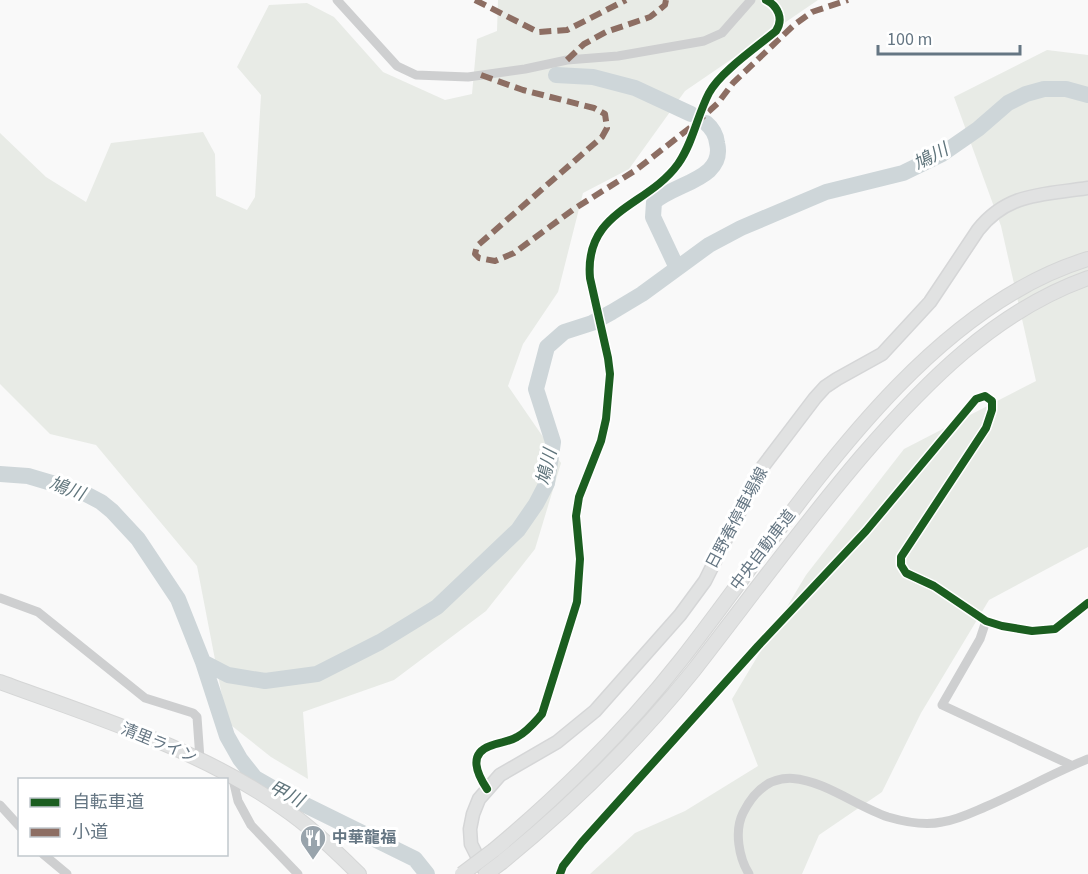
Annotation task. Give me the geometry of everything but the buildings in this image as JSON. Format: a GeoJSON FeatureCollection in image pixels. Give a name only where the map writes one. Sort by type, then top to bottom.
{"type":"FeatureCollection","features":[{"type":"Feature","properties":{"kind":"highway","name":"中央自動車道"},"geometry":{"type":"LineString","coordinates":[[462,874],[494,850],[557,795],[641,708],[681,661],[797,504],[857,432],[925,360],[954,334],[1006,296],[1040,278],[1088,259]]}},
{"type":"Feature","properties":{"kind":"highway","name":"中央自動車道"},"geometry":{"type":"LineString","coordinates":[[486,874],[568,806],[654,719],[814,512],[887,428],[939,373],[1014,314],[1040,299],[1088,278]]}},
{"type":"Feature","properties":{"kind":"highway","name":"清里ライン"},"geometry":{"type":"LineString","coordinates":[[0,682],[200,759],[232,776],[291,814],[322,838],[359,874]]}},
{"type":"Feature","properties":{"kind":"main road","name":"日野春停車場線"},"geometry":{"type":"LineString","coordinates":[[486,874],[471,844],[470,829],[479,799],[500,775],[557,742],[579,726],[680,615],[705,580],[761,469],[814,398],[837,379],[882,354],[930,302],[986,220],[1011,202],[1026,197],[1088,188]]}},
{"type":"Feature","properties":{"kind":"street"},"geometry":{"type":"LineString","coordinates":[[338,0],[397,66],[416,75],[468,77],[567,60],[618,56],[705,41],[722,33],[751,0]]}},
{"type":"Feature","properties":{"kind":"street"},"geometry":{"type":"LineString","coordinates":[[487,789],[478,776],[477,756],[487,746],[515,738],[530,729],[542,714],[577,602],[580,560],[576,516],[579,497],[602,441],[610,374],[605,339],[589,268],[591,255],[607,222],[660,183],[676,167],[688,150],[710,91],[722,76],[776,31],[780,25],[779,13],[766,0]]}},
{"type":"Feature","properties":{"kind":"street"},"geometry":{"type":"LineString","coordinates":[[560,874],[563,866],[582,842],[866,531],[976,399],[985,396],[992,401],[992,410],[986,428],[901,557],[901,565],[906,573],[934,586],[986,621],[1002,626],[1032,631],[1055,629],[1088,603]]}},
{"type":"Feature","properties":{"kind":"street"},"geometry":{"type":"LineString","coordinates":[[0,598],[38,612],[146,698],[193,713],[197,717],[200,759]]}},
{"type":"Feature","properties":{"kind":"street"},"geometry":{"type":"LineString","coordinates":[[986,621],[980,639],[942,705],[1071,765]]}},
{"type":"Feature","properties":{"kind":"street"},"geometry":{"type":"LineString","coordinates":[[749,874],[741,856],[738,839],[741,817],[750,799],[771,783],[783,779],[800,779],[817,783],[887,816],[916,823],[942,822],[1008,797],[1071,765],[1088,759]]}},
{"type":"Feature","properties":{"kind":"street"},"geometry":{"type":"LineString","coordinates":[[232,776],[238,801],[251,825],[298,874]]}},
{"type":"Feature","properties":{"kind":"street"},"geometry":{"type":"LineString","coordinates":[[0,805],[18,825]]}},
{"type":"Feature","properties":{"kind":"street"},"geometry":{"type":"LineString","coordinates":[[44,856],[66,874]]}},
{"type":"Feature","properties":{"kind":"shaded area"},"geometry":{"type":"Polygon","coordinates":[[[498,0],[818,0],[685,91],[629,169],[583,193],[558,292],[523,344],[508,386],[561,463],[535,549],[486,611],[394,680],[303,712],[308,779],[271,757],[227,722],[197,566],[96,445],[50,434],[0,384],[0,133],[46,177],[86,202],[111,143],[203,132],[215,154],[216,196],[247,210],[255,197],[261,95],[237,67],[269,5],[307,3],[334,17],[383,72],[445,100],[472,94],[477,39],[497,31],[498,0]]]}},
{"type":"Feature","properties":{"kind":"shaded area"},"geometry":{"type":"Polygon","coordinates":[[[1047,50],[1088,55],[1088,547],[989,600],[921,713],[882,792],[819,835],[802,874],[590,874],[635,833],[685,811],[758,766],[732,699],[806,575],[904,449],[1036,381],[1001,226],[954,97],[1047,50]]]}},
{"type":"Feature","properties":{"kind":"waterway"},"geometry":{"type":"LineString","coordinates":[[556,75],[593,77],[635,88],[691,114]]}},
{"type":"Feature","properties":{"kind":"waterway","name":"鳩川"},"geometry":{"type":"LineString","coordinates":[[203,662],[228,675],[265,681],[317,674],[380,642],[437,607],[518,530],[547,483],[553,442],[536,389],[547,347],[564,332],[592,323],[612,312],[642,294],[709,245],[741,228],[826,192],[903,173],[942,154],[978,129],[1008,103],[1026,94],[1044,89],[1066,89],[1088,95]]}},
{"type":"Feature","properties":{"kind":"waterway"},"geometry":{"type":"LineString","coordinates":[[677,268],[653,217],[654,202],[663,195],[697,179],[714,165],[718,155],[716,140],[706,123]]}},
{"type":"Feature","properties":{"kind":"waterway","name":"甲川"},"geometry":{"type":"LineString","coordinates":[[0,474],[28,476],[82,492],[112,511],[138,539],[178,599],[203,662],[227,736],[240,759],[255,778],[415,859],[427,874]]}},
{"type":"Feature","properties":{"kind":"marked path"},"geometry":{"type":"LineString","coordinates":[[475,0],[538,32],[567,30],[626,0]]}},
{"type":"Feature","properties":{"kind":"marked path"},"geometry":{"type":"LineString","coordinates":[[567,60],[584,44],[606,32],[650,17],[665,5],[666,0]]}},
{"type":"Feature","properties":{"kind":"marked path"},"geometry":{"type":"LineString","coordinates":[[481,75],[523,90],[594,108],[605,114],[607,128],[602,137],[477,246],[475,254],[479,258],[495,261],[514,253],[574,209],[636,170],[696,123],[718,103],[733,83],[794,25],[812,12],[848,0]]}},
{"type":"Feature","properties":{"kind":"cycle path"},"geometry":{"type":"LineString","coordinates":[[487,789],[476,765],[479,754],[490,746],[521,735],[542,714],[577,602],[580,559],[576,516],[579,497],[601,441],[606,419],[610,374],[590,278],[591,255],[597,238],[607,223],[665,178],[678,164],[714,85],[730,68],[776,31],[780,18],[777,9],[766,0]]}},
{"type":"Feature","properties":{"kind":"cycle path"},"geometry":{"type":"LineString","coordinates":[[560,874],[563,866],[582,842],[758,646],[866,531],[976,399],[985,396],[992,401],[992,410],[986,428],[901,557],[901,565],[906,573],[934,586],[986,621],[1002,626],[1032,631],[1055,629],[1088,603]]}},
{"type":"Feature","properties":{"kind":"place","name":"中華龍福"},"geometry":{"type":"Point","coordinates":[313,861]}}]}
